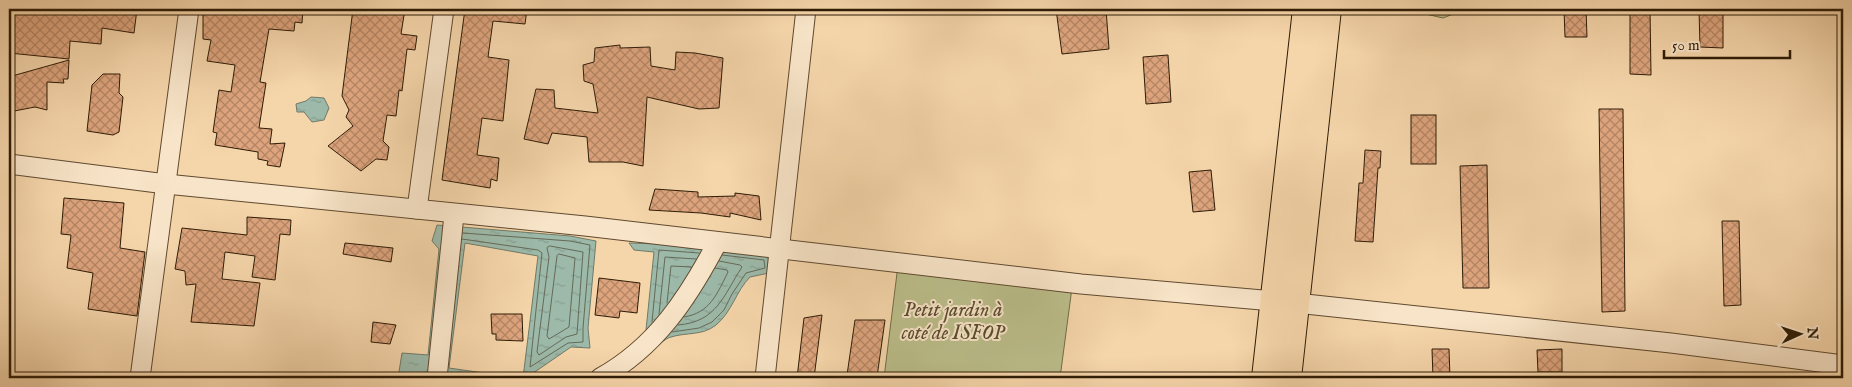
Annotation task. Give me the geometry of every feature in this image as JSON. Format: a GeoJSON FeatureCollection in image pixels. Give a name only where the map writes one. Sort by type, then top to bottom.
{"type":"FeatureCollection","features":[{"type":"Feature","properties":{"kind":"main road"},"geometry":{"type":"LineString","coordinates":[[1287,378],[1285,303],[1307,9]]}},
{"type":"Feature","properties":{"kind":"main road"},"geometry":{"type":"LineString","coordinates":[[1266,378],[1285,303],[1327,9]]}},
{"type":"Feature","properties":{"kind":"street"},"geometry":{"type":"LineString","coordinates":[[140,378],[189,9]]}},
{"type":"Feature","properties":{"kind":"street"},"geometry":{"type":"LineString","coordinates":[[417,209],[444,9]]}},
{"type":"Feature","properties":{"kind":"street"},"geometry":{"type":"LineString","coordinates":[[765,378],[781,249],[806,9]]}},
{"type":"Feature","properties":{"kind":"street"},"geometry":{"type":"LineString","coordinates":[[10,169],[585,226],[717,243],[1081,284],[1671,343],[1843,365]]}},
{"type":"Feature","properties":{"kind":"street"},"geometry":{"type":"LineString","coordinates":[[437,378],[454,214]]}},
{"type":"Feature","properties":{"kind":"street"},"geometry":{"type":"LineString","coordinates":[[600,378],[630,360],[675,315],[693,288],[717,243]]}},
{"type":"Feature","properties":{"kind":"street"},"geometry":{"type":"LineString","coordinates":[[628,378],[630,360]]}},
{"type":"Feature","properties":{"kind":"green space"},"geometry":{"type":"Polygon","coordinates":[[[1404,9],[1466,9],[1443,18],[1404,9]]]}},
{"type":"Feature","properties":{"kind":"green space","name":"Petit jardin à coté de ISFOP"},"geometry":{"type":"Polygon","coordinates":[[[899,257],[1073,280],[1060,378],[884,378],[899,257]]]}},
{"type":"Feature","properties":{"kind":"water"},"geometry":{"type":"Polygon","coordinates":[[[311,97],[324,98],[329,108],[324,120],[312,122],[304,112],[297,112],[296,104],[306,101],[311,97]]]}},
{"type":"Feature","properties":{"kind":"water"},"geometry":{"type":"Polygon","coordinates":[[[437,225],[570,236],[596,241],[588,328],[590,348],[571,347],[526,378],[523,378],[538,256],[465,243],[449,368],[519,378],[398,378],[402,353],[428,355],[439,249],[432,241],[437,225]]]}},
{"type":"Feature","properties":{"kind":"water"},"geometry":{"type":"Polygon","coordinates":[[[629,243],[661,244],[772,256],[769,273],[750,277],[726,314],[716,325],[705,331],[669,338],[655,348],[646,330],[654,252],[634,250],[629,243]]]}},
{"type":"Feature","properties":{"kind":"building"},"geometry":{"type":"Polygon","coordinates":[[[15,9],[137,9],[134,33],[102,28],[101,44],[70,41],[69,59],[9,53],[9,39],[12,39],[15,9]]]}},
{"type":"Feature","properties":{"kind":"building"},"geometry":{"type":"Polygon","coordinates":[[[203,9],[303,9],[302,23],[295,22],[294,31],[269,29],[260,82],[266,83],[259,128],[272,129],[270,144],[285,143],[280,167],[267,165],[268,161],[258,159],[258,152],[215,145],[217,133],[213,132],[219,90],[231,92],[235,65],[207,61],[211,40],[203,39],[203,9]]]}},
{"type":"Feature","properties":{"kind":"building"},"geometry":{"type":"Polygon","coordinates":[[[353,9],[405,9],[401,34],[417,36],[415,50],[407,49],[402,91],[399,90],[396,116],[387,115],[383,141],[389,147],[387,160],[376,159],[361,171],[328,146],[353,126],[346,117],[349,110],[342,96],[353,9]]]}},
{"type":"Feature","properties":{"kind":"building"},"geometry":{"type":"Polygon","coordinates":[[[465,9],[527,9],[525,24],[493,21],[488,57],[509,60],[503,121],[482,118],[477,155],[499,158],[497,181],[491,179],[490,188],[442,180],[465,9]]]}},
{"type":"Feature","properties":{"kind":"building"},"geometry":{"type":"Polygon","coordinates":[[[1056,9],[1106,9],[1109,49],[1062,54],[1056,9]]]}},
{"type":"Feature","properties":{"kind":"building"},"geometry":{"type":"Polygon","coordinates":[[[1564,9],[1586,9],[1587,37],[1565,37],[1564,9]]]}},
{"type":"Feature","properties":{"kind":"building"},"geometry":{"type":"Polygon","coordinates":[[[1630,9],[1650,9],[1651,75],[1630,74],[1630,9]]]}},
{"type":"Feature","properties":{"kind":"building"},"geometry":{"type":"Polygon","coordinates":[[[1699,9],[1723,9],[1723,48],[1700,47],[1699,9]]]}},
{"type":"Feature","properties":{"kind":"building"},"geometry":{"type":"Polygon","coordinates":[[[620,45],[620,48],[650,47],[651,66],[675,70],[676,52],[723,58],[719,108],[699,109],[647,97],[643,166],[623,162],[589,162],[587,137],[552,133],[548,144],[524,139],[536,89],[554,90],[555,108],[598,113],[593,84],[584,81],[583,65],[594,62],[595,48],[620,45]]]}},
{"type":"Feature","properties":{"kind":"building"},"geometry":{"type":"Polygon","coordinates":[[[1168,55],[1171,102],[1146,104],[1143,57],[1168,55]]]}},
{"type":"Feature","properties":{"kind":"building"},"geometry":{"type":"Polygon","coordinates":[[[69,60],[68,79],[63,79],[64,83],[47,82],[47,110],[35,107],[9,112],[9,91],[12,76],[69,60]]]}},
{"type":"Feature","properties":{"kind":"building"},"geometry":{"type":"Polygon","coordinates":[[[103,74],[120,74],[119,93],[123,97],[119,132],[113,135],[87,131],[92,85],[103,74]]]}},
{"type":"Feature","properties":{"kind":"building"},"geometry":{"type":"Polygon","coordinates":[[[1599,109],[1623,109],[1625,311],[1602,312],[1599,109]]]}},
{"type":"Feature","properties":{"kind":"building"},"geometry":{"type":"Polygon","coordinates":[[[1411,115],[1436,115],[1436,164],[1411,164],[1411,115]]]}},
{"type":"Feature","properties":{"kind":"building"},"geometry":{"type":"Polygon","coordinates":[[[1365,150],[1381,151],[1373,242],[1355,241],[1359,183],[1363,183],[1365,150]]]}},
{"type":"Feature","properties":{"kind":"building"},"geometry":{"type":"Polygon","coordinates":[[[1487,165],[1489,288],[1463,288],[1460,166],[1487,165]]]}},
{"type":"Feature","properties":{"kind":"building"},"geometry":{"type":"Polygon","coordinates":[[[1211,170],[1215,210],[1193,212],[1189,172],[1211,170]]]}},
{"type":"Feature","properties":{"kind":"building"},"geometry":{"type":"Polygon","coordinates":[[[655,189],[698,192],[698,197],[735,196],[735,193],[759,196],[761,220],[730,213],[730,217],[649,210],[655,189]]]}},
{"type":"Feature","properties":{"kind":"building"},"geometry":{"type":"Polygon","coordinates":[[[64,198],[124,203],[120,248],[145,252],[137,316],[88,309],[93,273],[67,268],[71,235],[61,234],[64,198]]]}},
{"type":"Feature","properties":{"kind":"building"},"geometry":{"type":"Polygon","coordinates":[[[247,217],[291,220],[290,235],[280,234],[275,280],[252,277],[255,256],[225,252],[222,279],[260,283],[254,326],[191,322],[196,284],[186,285],[185,271],[175,269],[182,228],[247,235],[247,217]]]}},
{"type":"Feature","properties":{"kind":"building"},"geometry":{"type":"Polygon","coordinates":[[[1722,221],[1739,221],[1741,305],[1724,306],[1722,221]]]}},
{"type":"Feature","properties":{"kind":"building"},"geometry":{"type":"Polygon","coordinates":[[[345,243],[393,248],[391,262],[343,254],[345,243]]]}},
{"type":"Feature","properties":{"kind":"building"},"geometry":{"type":"Polygon","coordinates":[[[599,278],[640,283],[637,313],[620,311],[619,318],[595,315],[599,278]]]}},
{"type":"Feature","properties":{"kind":"building"},"geometry":{"type":"Polygon","coordinates":[[[491,314],[522,314],[523,341],[496,340],[496,334],[492,334],[491,314]]]}},
{"type":"Feature","properties":{"kind":"building"},"geometry":{"type":"Polygon","coordinates":[[[822,315],[814,378],[797,378],[804,318],[822,315]]]}},
{"type":"Feature","properties":{"kind":"building"},"geometry":{"type":"Polygon","coordinates":[[[855,320],[885,320],[877,377],[847,375],[855,320]]]}},
{"type":"Feature","properties":{"kind":"building"},"geometry":{"type":"Polygon","coordinates":[[[373,322],[396,325],[390,344],[371,342],[373,322]]]}},
{"type":"Feature","properties":{"kind":"building"},"geometry":{"type":"Polygon","coordinates":[[[1432,349],[1449,349],[1450,378],[1433,378],[1432,349]]]}},
{"type":"Feature","properties":{"kind":"building"},"geometry":{"type":"Polygon","coordinates":[[[1562,349],[1562,372],[1538,372],[1537,350],[1562,349]]]}}]}
